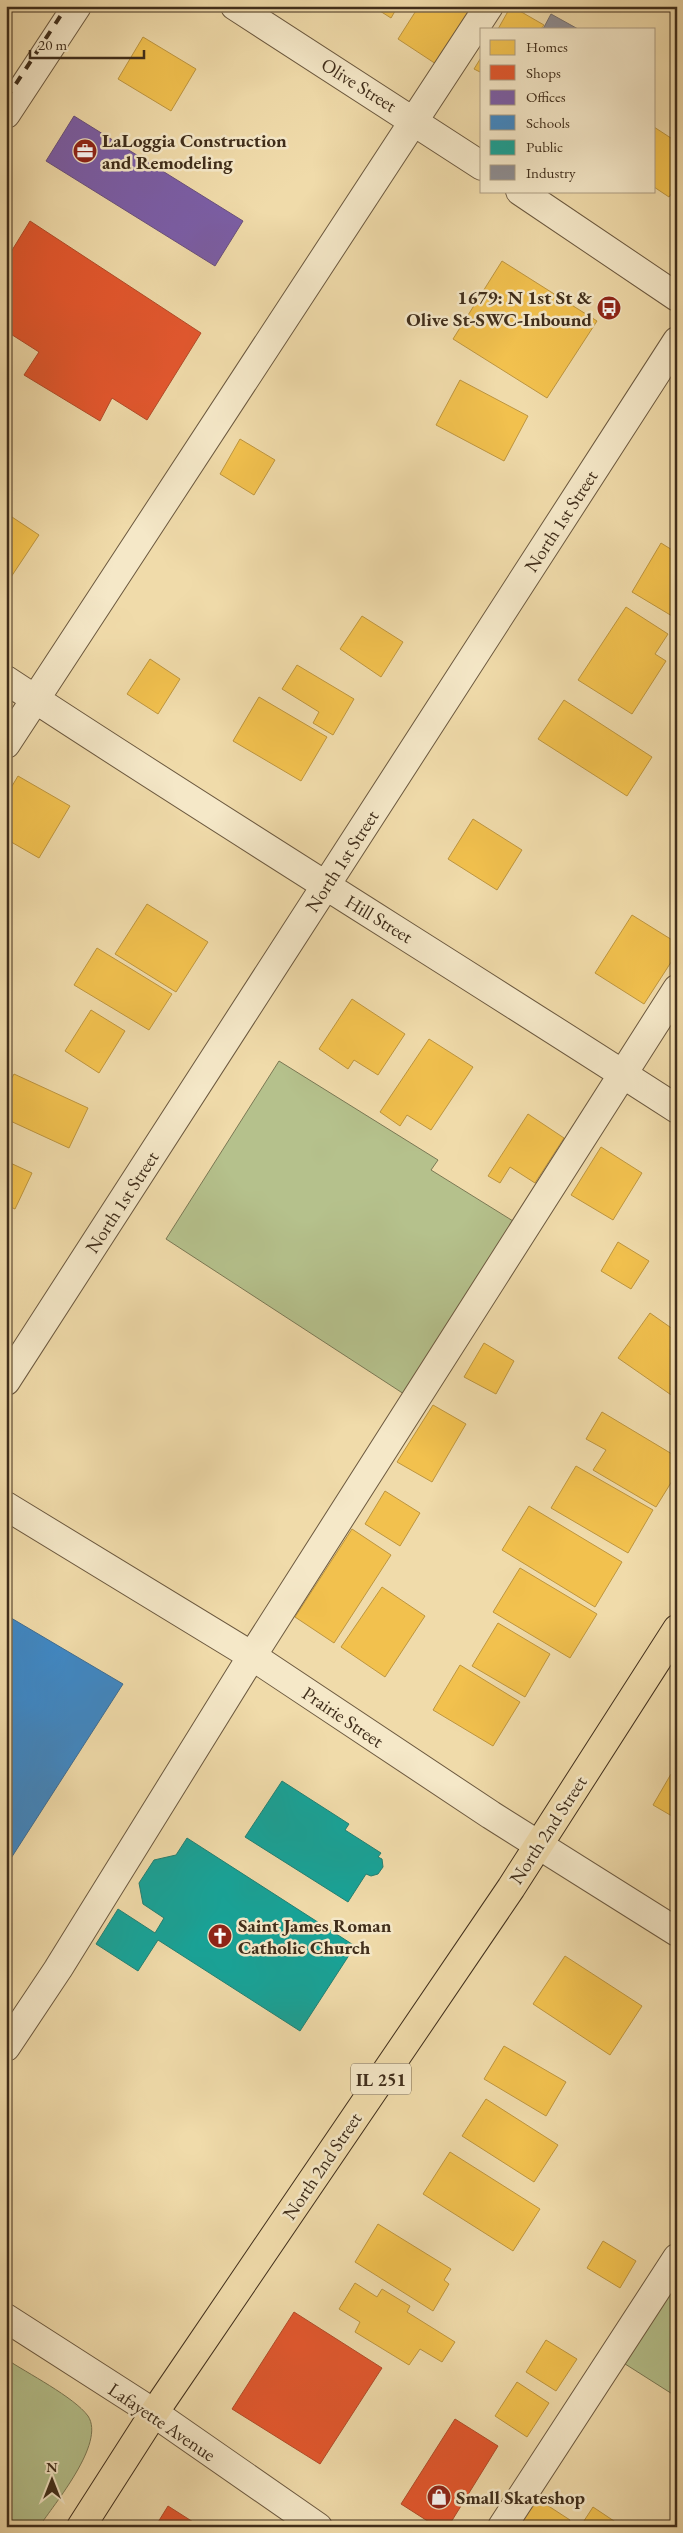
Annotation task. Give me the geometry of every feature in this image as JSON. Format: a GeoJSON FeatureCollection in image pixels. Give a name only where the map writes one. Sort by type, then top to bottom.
{"type":"FeatureCollection","features":[{"type":"Feature","properties":{"kind":"main road","name":"North 2nd Street"},"geometry":{"type":"LineString","coordinates":[[82,2527],[154,2413],[539,1844],[677,1629]]}},
{"type":"Feature","properties":{"kind":"street"},"geometry":{"type":"LineString","coordinates":[[6,114],[77,6]]}},
{"type":"Feature","properties":{"kind":"street","name":"Olive Street"},"geometry":{"type":"LineString","coordinates":[[235,6],[415,120],[480,165]]}},
{"type":"Feature","properties":{"kind":"street"},"geometry":{"type":"LineString","coordinates":[[6,744],[489,6]]}},
{"type":"Feature","properties":{"kind":"street"},"geometry":{"type":"LineString","coordinates":[[521,192],[677,297]]}},
{"type":"Feature","properties":{"kind":"street","name":"North 1st Street"},"geometry":{"type":"LineString","coordinates":[[6,1381],[677,341]]}},
{"type":"Feature","properties":{"kind":"street","name":"Hill Street"},"geometry":{"type":"LineString","coordinates":[[6,680],[326,886],[375,915],[677,1108]]}},
{"type":"Feature","properties":{"kind":"street"},"geometry":{"type":"LineString","coordinates":[[6,2047],[58,1969],[252,1656],[677,989]]}},
{"type":"Feature","properties":{"kind":"street","name":"Prairie Street"},"geometry":{"type":"LineString","coordinates":[[6,1506],[252,1656],[491,1816],[539,1844],[677,1932]]}},
{"type":"Feature","properties":{"kind":"street"},"geometry":{"type":"LineString","coordinates":[[502,2527],[677,2258]]}},
{"type":"Feature","properties":{"kind":"street","name":"Lafayette Avenue"},"geometry":{"type":"LineString","coordinates":[[6,2318],[154,2413],[318,2527]]}},
{"type":"Feature","properties":{"kind":"green space"},"geometry":{"type":"Polygon","coordinates":[[[279,1061],[438,1160],[431,1170],[513,1221],[404,1394],[166,1239],[279,1061]]]}},
{"type":"Feature","properties":{"kind":"green space"},"geometry":{"type":"Polygon","coordinates":[[[677,2278],[677,2397],[622,2362],[677,2278]]]}},
{"type":"Feature","properties":{"kind":"green space"},"geometry":{"type":"Polygon","coordinates":[[[6,2359],[72,2401],[88,2416],[92,2428],[90,2442],[76,2473],[39,2527],[6,2527],[6,2359]]]}},
{"type":"Feature","properties":{"kind":"building: Homes"},"geometry":{"type":"Polygon","coordinates":[[[372,6],[398,6],[391,18],[372,6]]]}},
{"type":"Feature","properties":{"kind":"building: Homes"},"geometry":{"type":"Polygon","coordinates":[[[419,6],[473,6],[436,64],[398,39],[419,6]]]}},
{"type":"Feature","properties":{"kind":"building: Homes"},"geometry":{"type":"Polygon","coordinates":[[[511,6],[544,25],[542,28],[499,28],[511,6]]]}},
{"type":"Feature","properties":{"kind":"building: Homes"},"geometry":{"type":"Polygon","coordinates":[[[143,37],[196,69],[171,111],[118,79],[143,37]]]}},
{"type":"Feature","properties":{"kind":"building: Homes"},"geometry":{"type":"Polygon","coordinates":[[[480,59],[480,72],[474,69],[480,59]]]}},
{"type":"Feature","properties":{"kind":"building: Homes"},"geometry":{"type":"Polygon","coordinates":[[[656,128],[677,142],[677,186],[669,197],[656,188],[656,128]]]}},
{"type":"Feature","properties":{"kind":"building: Homes"},"geometry":{"type":"Polygon","coordinates":[[[502,261],[597,321],[547,398],[453,339],[502,261]]]}},
{"type":"Feature","properties":{"kind":"building: Homes"},"geometry":{"type":"Polygon","coordinates":[[[460,380],[528,416],[504,461],[436,425],[460,380]]]}},
{"type":"Feature","properties":{"kind":"building: Homes"},"geometry":{"type":"Polygon","coordinates":[[[240,439],[275,460],[254,495],[220,474],[240,439]]]}},
{"type":"Feature","properties":{"kind":"building: Homes"},"geometry":{"type":"Polygon","coordinates":[[[6,513],[39,535],[9,580],[6,579],[6,513]]]}},
{"type":"Feature","properties":{"kind":"building: Homes"},"geometry":{"type":"Polygon","coordinates":[[[661,543],[677,553],[677,619],[632,592],[661,543]]]}},
{"type":"Feature","properties":{"kind":"building: Homes"},"geometry":{"type":"Polygon","coordinates":[[[626,607],[668,634],[655,654],[666,661],[632,714],[578,680],[626,607]]]}},
{"type":"Feature","properties":{"kind":"building: Homes"},"geometry":{"type":"Polygon","coordinates":[[[362,616],[403,642],[381,677],[340,649],[362,616]]]}},
{"type":"Feature","properties":{"kind":"building: Homes"},"geometry":{"type":"Polygon","coordinates":[[[150,659],[180,679],[158,714],[127,694],[150,659]]]}},
{"type":"Feature","properties":{"kind":"building: Homes"},"geometry":{"type":"Polygon","coordinates":[[[297,665],[354,699],[333,735],[313,723],[319,712],[282,689],[297,665]]]}},
{"type":"Feature","properties":{"kind":"building: Homes"},"geometry":{"type":"Polygon","coordinates":[[[259,697],[327,737],[301,781],[233,741],[259,697]]]}},
{"type":"Feature","properties":{"kind":"building: Homes"},"geometry":{"type":"Polygon","coordinates":[[[564,700],[652,757],[627,796],[538,739],[564,700]]]}},
{"type":"Feature","properties":{"kind":"building: Homes"},"geometry":{"type":"Polygon","coordinates":[[[18,776],[70,806],[39,858],[6,839],[6,796],[18,776]]]}},
{"type":"Feature","properties":{"kind":"building: Homes"},"geometry":{"type":"Polygon","coordinates":[[[473,819],[522,850],[497,890],[448,859],[473,819]]]}},
{"type":"Feature","properties":{"kind":"building: Homes"},"geometry":{"type":"Polygon","coordinates":[[[147,904],[208,942],[176,992],[115,954],[147,904]]]}},
{"type":"Feature","properties":{"kind":"building: Homes"},"geometry":{"type":"Polygon","coordinates":[[[632,915],[677,943],[677,953],[644,1004],[595,973],[632,915]]]}},
{"type":"Feature","properties":{"kind":"building: Homes"},"geometry":{"type":"Polygon","coordinates":[[[97,948],[172,994],[149,1030],[74,985],[97,948]]]}},
{"type":"Feature","properties":{"kind":"building: Homes"},"geometry":{"type":"Polygon","coordinates":[[[352,999],[405,1034],[378,1075],[354,1060],[348,1069],[319,1049],[352,999]]]}},
{"type":"Feature","properties":{"kind":"building: Homes"},"geometry":{"type":"Polygon","coordinates":[[[91,1010],[125,1031],[99,1073],[65,1051],[91,1010]]]}},
{"type":"Feature","properties":{"kind":"building: Homes"},"geometry":{"type":"Polygon","coordinates":[[[429,1039],[473,1067],[431,1130],[407,1115],[400,1126],[380,1112],[429,1039]]]}},
{"type":"Feature","properties":{"kind":"building: Homes"},"geometry":{"type":"Polygon","coordinates":[[[14,1074],[88,1108],[69,1148],[6,1119],[6,1089],[14,1074]]]}},
{"type":"Feature","properties":{"kind":"building: Homes"},"geometry":{"type":"Polygon","coordinates":[[[528,1114],[564,1138],[535,1183],[510,1167],[500,1183],[488,1176],[528,1114]]]}},
{"type":"Feature","properties":{"kind":"building: Homes"},"geometry":{"type":"Polygon","coordinates":[[[601,1147],[642,1173],[613,1220],[571,1195],[601,1147]]]}},
{"type":"Feature","properties":{"kind":"building: Homes"},"geometry":{"type":"Polygon","coordinates":[[[6,1161],[32,1173],[15,1209],[6,1205],[6,1161]]]}},
{"type":"Feature","properties":{"kind":"building: Homes"},"geometry":{"type":"Polygon","coordinates":[[[618,1242],[649,1261],[631,1289],[601,1271],[618,1242]]]}},
{"type":"Feature","properties":{"kind":"building: Homes"},"geometry":{"type":"Polygon","coordinates":[[[650,1313],[677,1332],[677,1399],[618,1358],[650,1313]]]}},
{"type":"Feature","properties":{"kind":"building: Homes"},"geometry":{"type":"Polygon","coordinates":[[[484,1343],[514,1361],[496,1394],[464,1377],[484,1343]]]}},
{"type":"Feature","properties":{"kind":"building: Homes"},"geometry":{"type":"Polygon","coordinates":[[[433,1405],[466,1424],[432,1482],[397,1462],[433,1405]]]}},
{"type":"Feature","properties":{"kind":"building: Homes"},"geometry":{"type":"Polygon","coordinates":[[[602,1412],[677,1457],[677,1473],[656,1507],[593,1470],[606,1450],[586,1439],[602,1412]]]}},
{"type":"Feature","properties":{"kind":"building: Homes"},"geometry":{"type":"Polygon","coordinates":[[[576,1466],[653,1510],[628,1553],[551,1508],[576,1466]]]}},
{"type":"Feature","properties":{"kind":"building: Homes"},"geometry":{"type":"Polygon","coordinates":[[[385,1491],[420,1513],[400,1546],[365,1524],[385,1491]]]}},
{"type":"Feature","properties":{"kind":"building: Homes"},"geometry":{"type":"Polygon","coordinates":[[[529,1506],[622,1562],[595,1607],[502,1550],[529,1506]]]}},
{"type":"Feature","properties":{"kind":"building: Homes"},"geometry":{"type":"Polygon","coordinates":[[[352,1529],[391,1555],[334,1643],[295,1617],[352,1529]]]}},
{"type":"Feature","properties":{"kind":"building: Homes"},"geometry":{"type":"Polygon","coordinates":[[[520,1568],[597,1614],[570,1658],[493,1612],[520,1568]]]}},
{"type":"Feature","properties":{"kind":"building: Homes"},"geometry":{"type":"Polygon","coordinates":[[[382,1587],[425,1616],[385,1677],[341,1647],[382,1587]]]}},
{"type":"Feature","properties":{"kind":"building: Homes"},"geometry":{"type":"Polygon","coordinates":[[[498,1623],[550,1654],[525,1697],[472,1666],[498,1623]]]}},
{"type":"Feature","properties":{"kind":"building: Homes"},"geometry":{"type":"Polygon","coordinates":[[[460,1665],[520,1702],[493,1746],[433,1710],[460,1665]]]}},
{"type":"Feature","properties":{"kind":"building: Homes"},"geometry":{"type":"Polygon","coordinates":[[[671,1774],[677,1777],[677,1819],[653,1805],[671,1774]]]}},
{"type":"Feature","properties":{"kind":"building: Homes"},"geometry":{"type":"Polygon","coordinates":[[[565,1956],[642,2006],[610,2055],[533,2004],[565,1956]]]}},
{"type":"Feature","properties":{"kind":"building: Homes"},"geometry":{"type":"Polygon","coordinates":[[[504,2046],[566,2082],[546,2116],[484,2079],[504,2046]]]}},
{"type":"Feature","properties":{"kind":"building: Homes"},"geometry":{"type":"Polygon","coordinates":[[[486,2099],[558,2145],[534,2182],[462,2136],[486,2099]]]}},
{"type":"Feature","properties":{"kind":"building: Homes"},"geometry":{"type":"Polygon","coordinates":[[[450,2152],[540,2209],[513,2251],[423,2194],[450,2152]]]}},
{"type":"Feature","properties":{"kind":"building: Homes"},"geometry":{"type":"Polygon","coordinates":[[[378,2224],[451,2269],[444,2280],[449,2284],[433,2311],[355,2262],[378,2224]]]}},
{"type":"Feature","properties":{"kind":"building: Homes"},"geometry":{"type":"Polygon","coordinates":[[[603,2241],[636,2261],[620,2288],[587,2268],[603,2241]]]}},
{"type":"Feature","properties":{"kind":"building: Homes"},"geometry":{"type":"Polygon","coordinates":[[[355,2283],[377,2297],[382,2289],[410,2306],[407,2312],[455,2342],[442,2362],[420,2349],[409,2365],[355,2332],[360,2322],[339,2309],[355,2283]]]}},
{"type":"Feature","properties":{"kind":"building: Homes"},"geometry":{"type":"Polygon","coordinates":[[[546,2340],[577,2359],[556,2391],[526,2372],[546,2340]]]}},
{"type":"Feature","properties":{"kind":"building: Homes"},"geometry":{"type":"Polygon","coordinates":[[[517,2382],[549,2403],[527,2437],[495,2416],[517,2382]]]}},
{"type":"Feature","properties":{"kind":"building: Homes"},"geometry":{"type":"Polygon","coordinates":[[[533,2496],[570,2520],[566,2527],[513,2527],[533,2496]]]}},
{"type":"Feature","properties":{"kind":"building: Homes"},"geometry":{"type":"Polygon","coordinates":[[[593,2507],[623,2527],[580,2527],[593,2507]]]}},
{"type":"Feature","properties":{"kind":"building: Shops"},"geometry":{"type":"Polygon","coordinates":[[[30,221],[201,333],[147,420],[112,398],[100,421],[24,375],[39,352],[6,331],[6,260],[30,221]]]}},
{"type":"Feature","properties":{"kind":"building: Shops"},"geometry":{"type":"Polygon","coordinates":[[[294,2312],[382,2368],[320,2464],[232,2409],[294,2312]]]}},
{"type":"Feature","properties":{"kind":"building: Shops"},"geometry":{"type":"Polygon","coordinates":[[[455,2419],[498,2446],[448,2527],[437,2527],[401,2504],[455,2419]]]}},
{"type":"Feature","properties":{"kind":"building: Shops"},"geometry":{"type":"Polygon","coordinates":[[[168,2506],[201,2527],[155,2527],[168,2506]]]}},
{"type":"Feature","properties":{"kind":"building: Offices"},"geometry":{"type":"Polygon","coordinates":[[[74,116],[243,221],[215,266],[46,161],[74,116]]]}},
{"type":"Feature","properties":{"kind":"building: Schools"},"geometry":{"type":"Polygon","coordinates":[[[6,1615],[123,1684],[6,1866],[6,1615]]]}},
{"type":"Feature","properties":{"kind":"building: Public"},"geometry":{"type":"Polygon","coordinates":[[[282,1781],[349,1824],[345,1830],[381,1853],[378,1857],[382,1859],[383,1867],[378,1874],[371,1876],[366,1874],[348,1902],[245,1837],[282,1781]]]}},
{"type":"Feature","properties":{"kind":"building: Public","name":"Saint James Roman Catholic Church"},"geometry":{"type":"Polygon","coordinates":[[[187,1838],[355,1946],[300,2031],[158,1940],[138,1971],[96,1944],[118,1909],[155,1933],[164,1918],[143,1904],[139,1883],[154,1860],[176,1855],[187,1838]]]}},
{"type":"Feature","properties":{"kind":"building: Industry"},"geometry":{"type":"Polygon","coordinates":[[[551,14],[576,28],[544,28],[551,14]]]}},
{"type":"Feature","properties":{"kind":"railway"},"geometry":{"type":"LineString","coordinates":[[6,99],[67,6]]}},
{"type":"Feature","properties":{"kind":"place","name":"LaLoggia Construction and Remodeling"},"geometry":{"type":"Point","coordinates":[85,151]}},
{"type":"Feature","properties":{"kind":"place","name":"1679: N 1st St & Olive St-SWC-Inbound"},"geometry":{"type":"Point","coordinates":[609,308]}},
{"type":"Feature","properties":{"kind":"place","name":"Saint James Roman Catholic Church"},"geometry":{"type":"Point","coordinates":[220,1936]}},
{"type":"Feature","properties":{"kind":"place","name":"Small Skateshop"},"geometry":{"type":"Point","coordinates":[439,2497]}}]}
